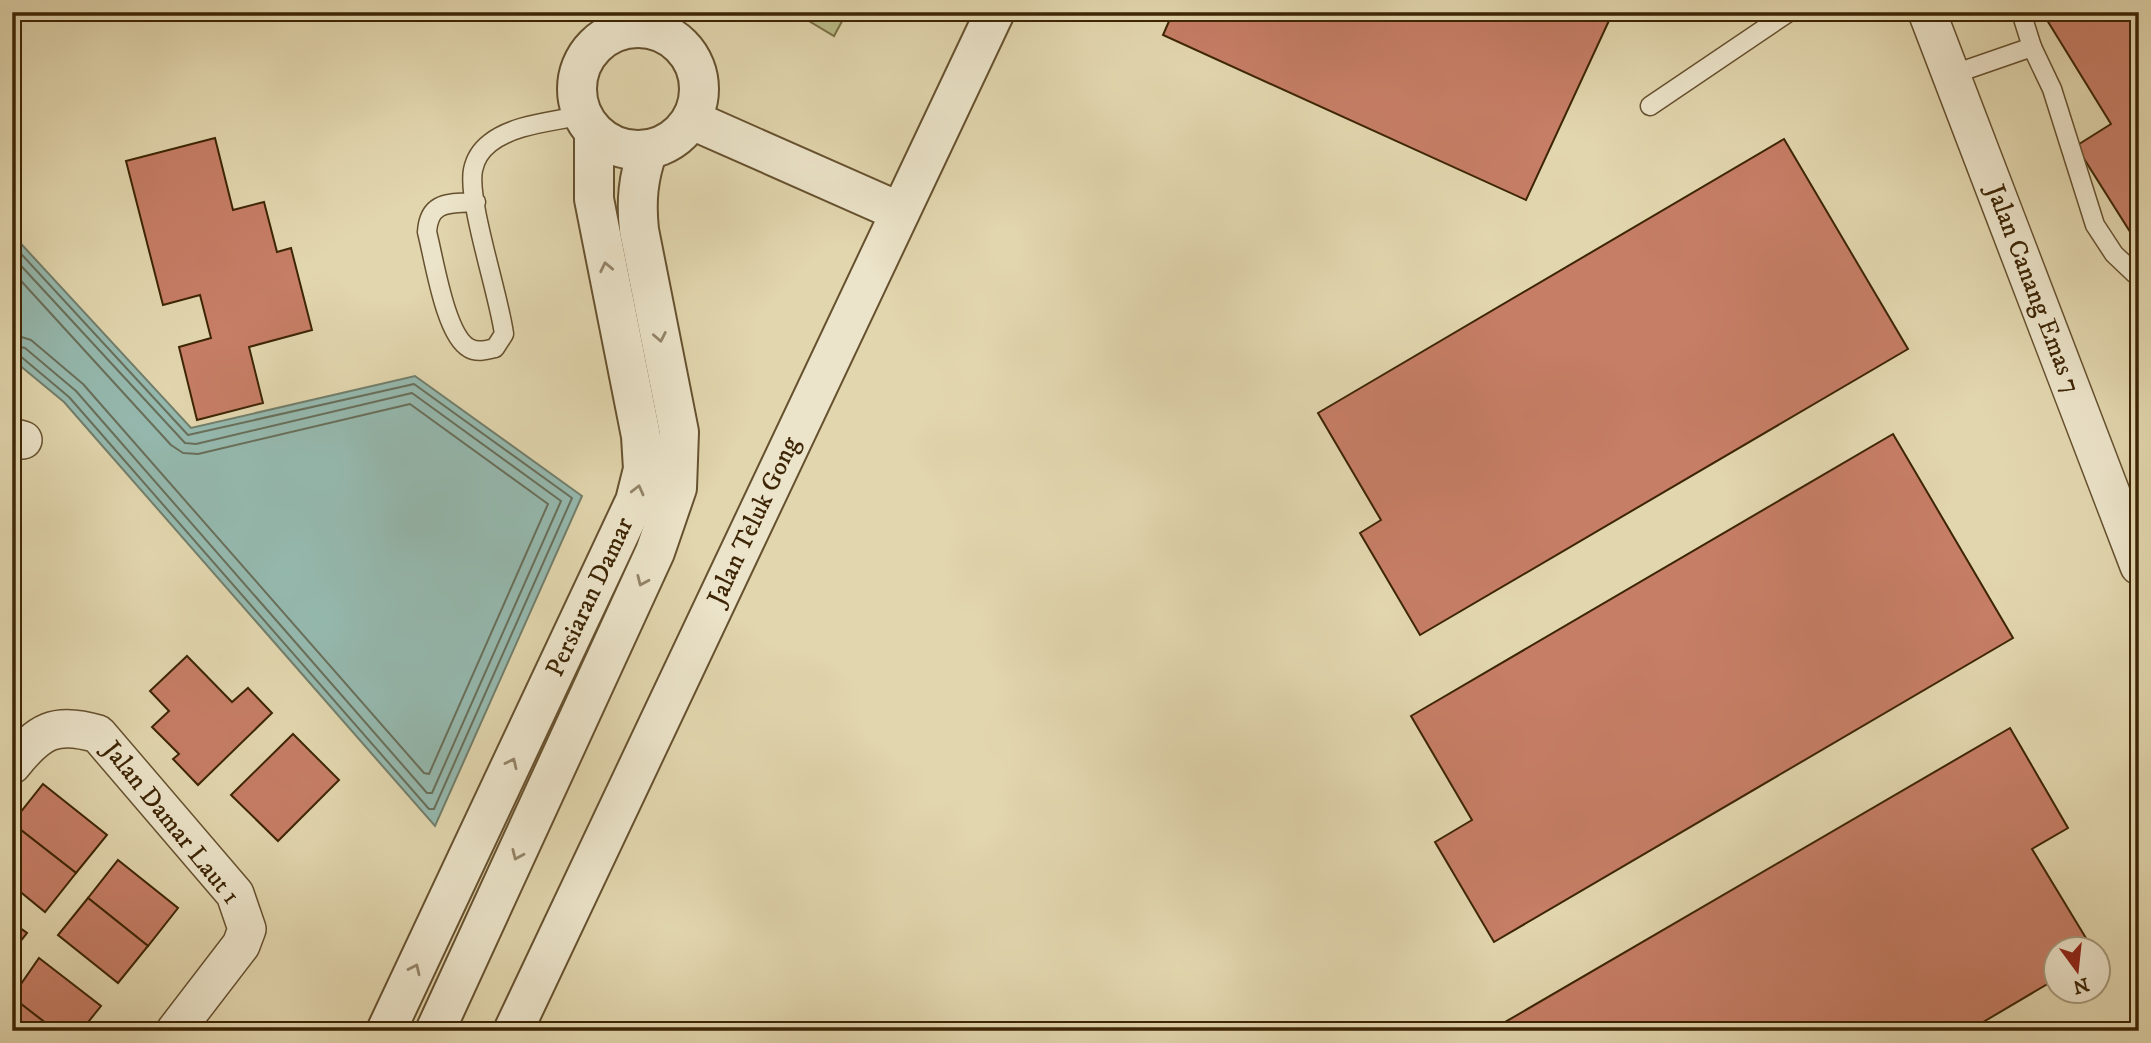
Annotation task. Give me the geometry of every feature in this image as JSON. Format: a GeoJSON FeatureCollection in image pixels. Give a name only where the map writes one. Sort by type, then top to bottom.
{"type":"FeatureCollection","features":[{"type":"Feature","properties":{"kind":"street","name":"Jalan Teluk Gong"},"geometry":{"type":"LineString","coordinates":[[513,1031],[995,12]]}},
{"type":"Feature","properties":{"kind":"street","name":"Jalan Canang Emas 7"},"geometry":{"type":"LineString","coordinates":[[1927,12],[2139,566]]}},
{"type":"Feature","properties":{"kind":"street"},"geometry":{"type":"LineString","coordinates":[[641,28],[662,32],[680,43],[693,59],[700,79],[699,100],[692,120],[680,134],[665,145],[648,150],[629,150],[612,145],[588,124],[577,95],[578,74],[587,55],[611,35],[641,28]]}},
{"type":"Feature","properties":{"kind":"street"},"geometry":{"type":"LineString","coordinates":[[692,120],[900,212]]}},
{"type":"Feature","properties":{"kind":"street","name":"Persiaran Damar"},"geometry":{"type":"LineString","coordinates":[[386,1031],[635,501],[643,469],[640,436],[594,199],[588,124]]}},
{"type":"Feature","properties":{"kind":"street","name":"Persiaran Damar"},"geometry":{"type":"LineString","coordinates":[[435,1031],[655,552],[677,488],[679,432],[637,211],[638,177],[648,150]]}},
{"type":"Feature","properties":{"kind":"street","name":"Jalan Damar Laut 1"},"geometry":{"type":"LineString","coordinates":[[12,765],[31,741],[48,732],[64,727],[98,734],[235,894],[247,929],[241,945],[175,1031]]}},
{"type":"Feature","properties":{"kind":"lane"},"geometry":{"type":"LineString","coordinates":[[1650,106],[1789,12]]}},
{"type":"Feature","properties":{"kind":"lane"},"geometry":{"type":"LineString","coordinates":[[2021,12],[2032,47],[2052,89],[2095,225],[2115,254],[2134,274]]}},
{"type":"Feature","properties":{"kind":"lane"},"geometry":{"type":"LineString","coordinates":[[1951,75],[2032,47]]}},
{"type":"Feature","properties":{"kind":"lane"},"geometry":{"type":"LineString","coordinates":[[476,202],[444,205],[428,217],[428,232],[445,305],[455,330],[466,347],[475,351],[495,348],[504,334],[476,202],[472,173],[477,156],[490,143],[519,129],[588,124]]}},
{"type":"Feature","properties":{"kind":"green space"},"geometry":{"type":"Polygon","coordinates":[[[794,12],[847,12],[834,36],[794,12]]]}},
{"type":"Feature","properties":{"kind":"water"},"geometry":{"type":"Polygon","coordinates":[[[12,234],[191,428],[415,376],[582,496],[435,826],[64,402],[12,359],[12,234]]]}},
{"type":"Feature","properties":{"kind":"building"},"geometry":{"type":"Polygon","coordinates":[[[1173,12],[1613,12],[1526,200],[1163,35],[1173,12]]]}},
{"type":"Feature","properties":{"kind":"building"},"geometry":{"type":"Polygon","coordinates":[[[2042,12],[2139,12],[2139,246],[2076,146],[2111,124],[2042,12]]]}},
{"type":"Feature","properties":{"kind":"building"},"geometry":{"type":"Polygon","coordinates":[[[215,138],[233,210],[264,202],[277,252],[291,248],[312,330],[249,347],[263,403],[197,420],[179,347],[211,338],[200,295],[163,305],[126,161],[215,138]]]}},
{"type":"Feature","properties":{"kind":"building"},"geometry":{"type":"Polygon","coordinates":[[[1784,139],[1908,349],[1420,635],[1360,533],[1381,520],[1318,413],[1784,139]]]}},
{"type":"Feature","properties":{"kind":"building"},"geometry":{"type":"Polygon","coordinates":[[[1893,434],[2013,638],[1494,942],[1435,842],[1472,820],[1411,716],[1893,434]]]}},
{"type":"Feature","properties":{"kind":"building"},"geometry":{"type":"Polygon","coordinates":[[[187,656],[232,702],[248,688],[272,713],[198,785],[173,759],[179,754],[152,727],[169,711],[150,691],[187,656]]]}},
{"type":"Feature","properties":{"kind":"building"},"geometry":{"type":"Polygon","coordinates":[[[2010,728],[2068,828],[2032,849],[2084,934],[2042,934],[2042,987],[1968,1031],[1503,1031],[1500,1025],[2010,728]]]}},
{"type":"Feature","properties":{"kind":"building"},"geometry":{"type":"Polygon","coordinates":[[[293,734],[339,780],[278,841],[231,795],[293,734]]]}},
{"type":"Feature","properties":{"kind":"building"},"geometry":{"type":"Polygon","coordinates":[[[43,784],[107,835],[76,873],[12,823],[43,784]]]}},
{"type":"Feature","properties":{"kind":"building"},"geometry":{"type":"Polygon","coordinates":[[[12,823],[76,873],[45,912],[12,885],[12,823]]]}},
{"type":"Feature","properties":{"kind":"building"},"geometry":{"type":"Polygon","coordinates":[[[118,860],[178,908],[148,946],[88,898],[118,860]]]}},
{"type":"Feature","properties":{"kind":"building"},"geometry":{"type":"Polygon","coordinates":[[[88,898],[148,946],[118,983],[58,935],[88,898]]]}},
{"type":"Feature","properties":{"kind":"building"},"geometry":{"type":"Polygon","coordinates":[[[12,922],[27,933],[12,952],[12,922]]]}},
{"type":"Feature","properties":{"kind":"building"},"geometry":{"type":"Polygon","coordinates":[[[39,958],[101,1006],[81,1031],[56,1031],[12,997],[39,958]]]}},
{"type":"Feature","properties":{"kind":"building"},"geometry":{"type":"Polygon","coordinates":[[[12,997],[56,1031],[12,1031],[12,997]]]}}]}
